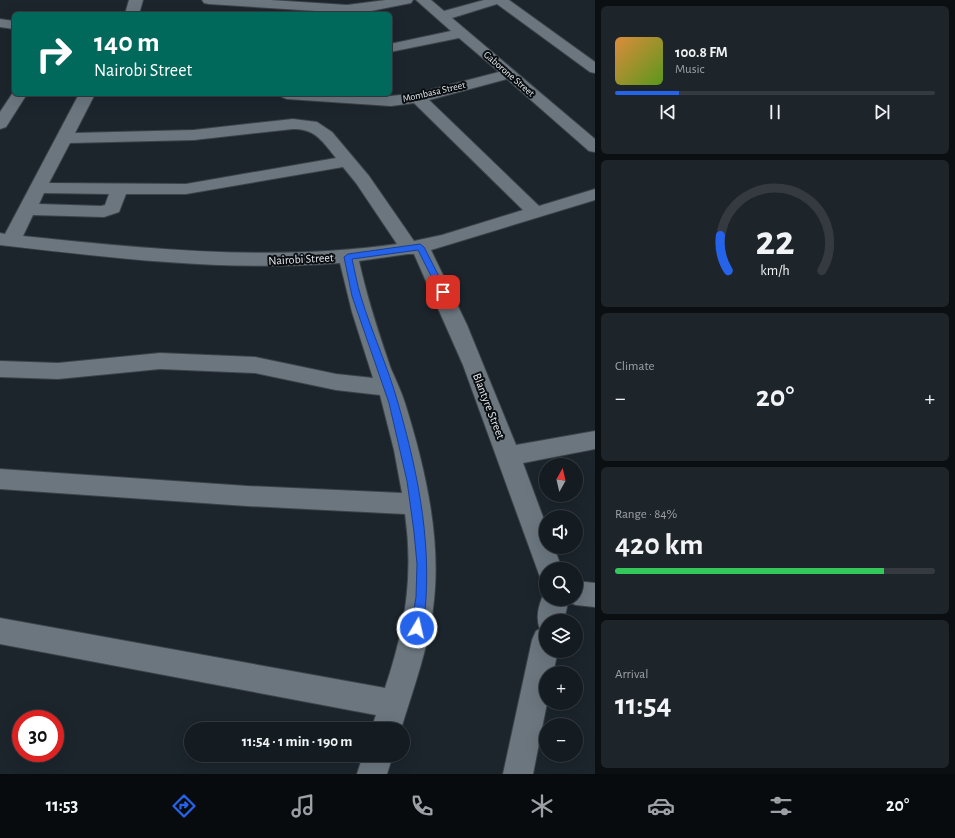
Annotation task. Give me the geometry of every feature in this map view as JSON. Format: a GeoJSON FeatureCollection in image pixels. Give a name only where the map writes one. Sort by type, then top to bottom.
{"type":"FeatureCollection","features":[{"type":"Feature","properties":{"kind":"street"},"geometry":{"type":"LineString","coordinates":[[133,12],[136,0]]}},
{"type":"Feature","properties":{"kind":"street"},"geometry":{"type":"LineString","coordinates":[[209,0],[347,9],[371,7],[406,0]]}},
{"type":"Feature","properties":{"kind":"street","name":"Gaborone Street"},"geometry":{"type":"LineString","coordinates":[[423,0],[595,147]]}},
{"type":"Feature","properties":{"kind":"street"},"geometry":{"type":"LineString","coordinates":[[443,16],[499,0],[595,69]]}},
{"type":"Feature","properties":{"kind":"street"},"geometry":{"type":"LineString","coordinates":[[392,48],[462,33]]}},
{"type":"Feature","properties":{"kind":"street","name":"Mombasa Street"},"geometry":{"type":"LineString","coordinates":[[313,96],[379,101],[418,98],[509,74]]}},
{"type":"Feature","properties":{"kind":"street"},"geometry":{"type":"LineString","coordinates":[[0,124],[18,96]]}},
{"type":"Feature","properties":{"kind":"street"},"geometry":{"type":"LineString","coordinates":[[6,240],[28,209],[86,96]]}},
{"type":"Feature","properties":{"kind":"street"},"geometry":{"type":"LineString","coordinates":[[418,98],[536,212]]}},
{"type":"Feature","properties":{"kind":"street","name":"Blantyre Street"},"geometry":{"type":"LineString","coordinates":[[65,138],[194,135],[304,124],[314,126],[323,132],[363,180],[415,248],[449,306],[508,456],[546,562]]}},
{"type":"Feature","properties":{"kind":"street"},"geometry":{"type":"LineString","coordinates":[[39,188],[119,190],[186,189],[347,161]]}},
{"type":"Feature","properties":{"kind":"street"},"geometry":{"type":"LineString","coordinates":[[28,209],[104,212],[113,208],[119,190]]}},
{"type":"Feature","properties":{"kind":"street","name":"Nairobi Street"},"geometry":{"type":"LineString","coordinates":[[6,240],[220,261],[269,261],[348,257],[415,248],[595,194]]}},
{"type":"Feature","properties":{"kind":"street"},"geometry":{"type":"LineString","coordinates":[[0,632],[390,716],[417,628],[422,597],[422,564],[416,504],[394,403],[387,388],[357,296],[348,257]]}},
{"type":"Feature","properties":{"kind":"street"},"geometry":{"type":"LineString","coordinates":[[0,369],[58,371],[152,361],[255,365],[276,368],[349,384],[387,388]]}},
{"type":"Feature","properties":{"kind":"street"},"geometry":{"type":"LineString","coordinates":[[508,456],[595,440]]}},
{"type":"Feature","properties":{"kind":"street"},"geometry":{"type":"LineString","coordinates":[[0,479],[247,496],[416,504]]}},
{"type":"Feature","properties":{"kind":"street"},"geometry":{"type":"LineString","coordinates":[[583,593],[595,594]]}},
{"type":"Feature","properties":{"kind":"street"},"geometry":{"type":"LineString","coordinates":[[518,774],[542,658]]}},
{"type":"Feature","properties":{"kind":"street"},"geometry":{"type":"LineString","coordinates":[[372,774],[376,762]]}},
{"type":"Feature","properties":{"kind":"route"},"geometry":{"type":"LineString","coordinates":[[417,628],[422,597],[422,564],[420,532],[412,481],[394,403],[387,388],[357,296],[348,257],[420,247],[443,292]]}}]}
